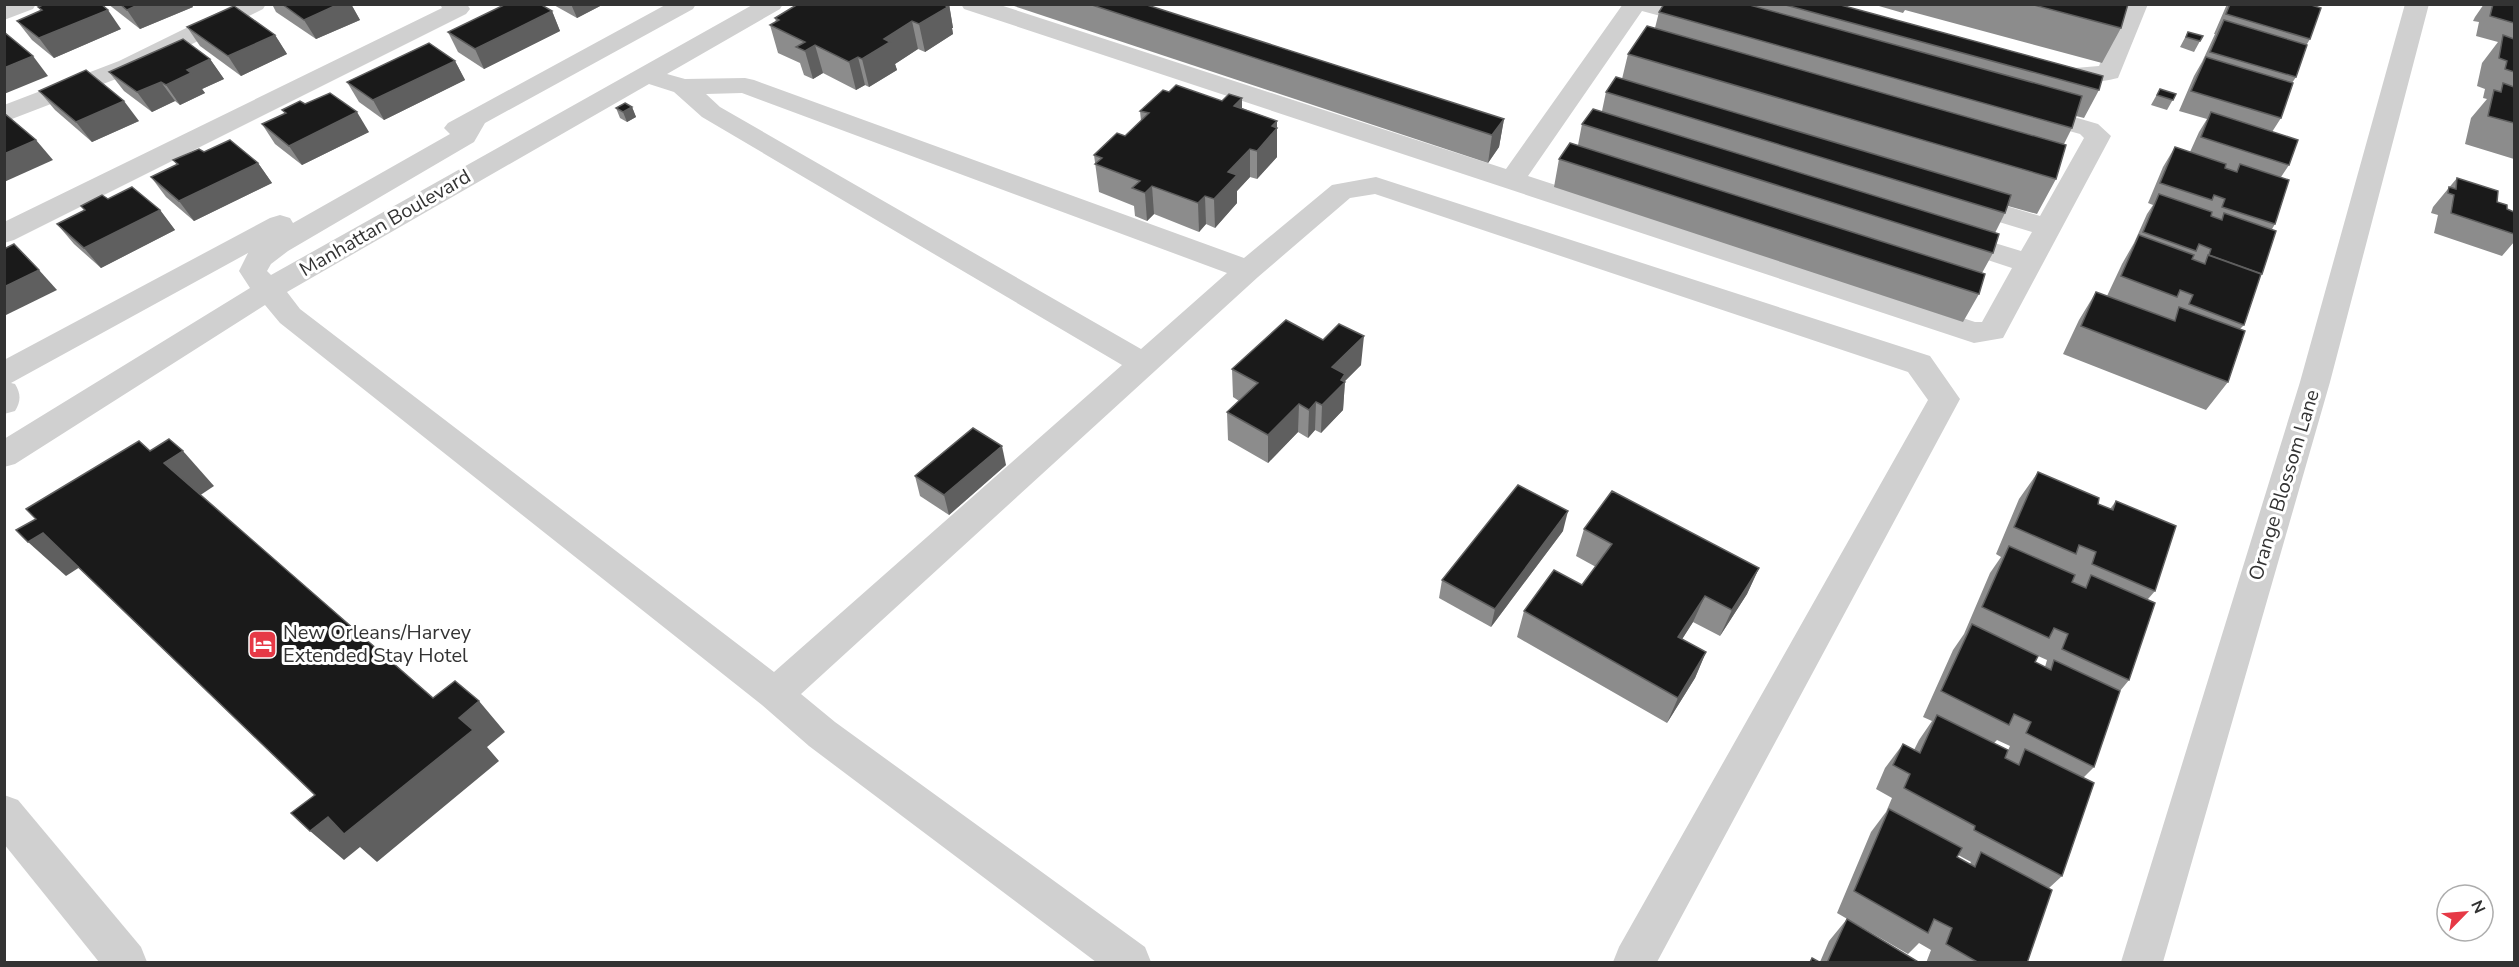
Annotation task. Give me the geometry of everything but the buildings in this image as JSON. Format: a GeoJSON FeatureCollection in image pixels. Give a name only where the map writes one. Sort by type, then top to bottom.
{"type":"FeatureCollection","features":[{"type":"Feature","properties":{"kind":"street"},"geometry":{"type":"LineString","coordinates":[[4,13],[25,4]]}},
{"type":"Feature","properties":{"kind":"street"},"geometry":{"type":"LineString","coordinates":[[4,114],[128,66],[255,4]]}},
{"type":"Feature","properties":{"kind":"street"},"geometry":{"type":"LineString","coordinates":[[4,234],[458,9],[451,4]]}},
{"type":"Feature","properties":{"kind":"street"},"geometry":{"type":"LineString","coordinates":[[4,374],[685,4]]}},
{"type":"Feature","properties":{"kind":"street"},"geometry":{"type":"LineString","coordinates":[[737,4],[673,43],[654,71],[683,87],[711,112],[1142,363]]}},
{"type":"Feature","properties":{"kind":"street","name":"Manhattan Boulevard"},"geometry":{"type":"LineString","coordinates":[[4,455],[269,289],[772,4]]}},
{"type":"Feature","properties":{"kind":"street"},"geometry":{"type":"LineString","coordinates":[[972,4],[1974,333],[1992,331],[1996,298],[2028,263],[2048,228],[2064,174],[2098,136],[2089,129],[2009,106]]}},
{"type":"Feature","properties":{"kind":"street"},"geometry":{"type":"LineString","coordinates":[[1512,180],[1546,152],[1622,46],[1635,4]]}},
{"type":"Feature","properties":{"kind":"street"},"geometry":{"type":"LineString","coordinates":[[1646,4],[1725,27]]}},
{"type":"Feature","properties":{"kind":"street"},"geometry":{"type":"LineString","coordinates":[[2030,63],[2074,76],[2109,73],[2137,4]]}},
{"type":"Feature","properties":{"kind":"street","name":"Orange Blossom Lane"},"geometry":{"type":"LineString","coordinates":[[2142,963],[2314,382],[2418,4]]}},
{"type":"Feature","properties":{"kind":"street"},"geometry":{"type":"LineString","coordinates":[[683,87],[745,86],[1248,270]]}},
{"type":"Feature","properties":{"kind":"street"},"geometry":{"type":"LineString","coordinates":[[773,148],[822,114]]}},
{"type":"Feature","properties":{"kind":"street"},"geometry":{"type":"LineString","coordinates":[[475,118],[465,136],[323,217],[265,254],[259,259],[253,271],[255,276],[269,289],[290,316],[775,694],[822,734],[1130,963]]}},
{"type":"Feature","properties":{"kind":"street"},"geometry":{"type":"LineString","coordinates":[[775,694],[1248,270],[1342,191],[1376,185],[1919,364],[1944,399],[1634,963]]}},
{"type":"Feature","properties":{"kind":"street"},"geometry":{"type":"LineString","coordinates":[[1945,197],[2048,228]]}},
{"type":"Feature","properties":{"kind":"street"},"geometry":{"type":"LineString","coordinates":[[1927,231],[2028,263]]}},
{"type":"Feature","properties":{"kind":"street"},"geometry":{"type":"LineString","coordinates":[[4,392],[4,403]]}},
{"type":"Feature","properties":{"kind":"street"},"geometry":{"type":"LineString","coordinates":[[4,813],[126,963]]}},
{"type":"Feature","properties":{"kind":"place","name":"New Orleans/Harvey Extended Stay Hotel"},"geometry":{"type":"Point","coordinates":[262,644]}}]}
